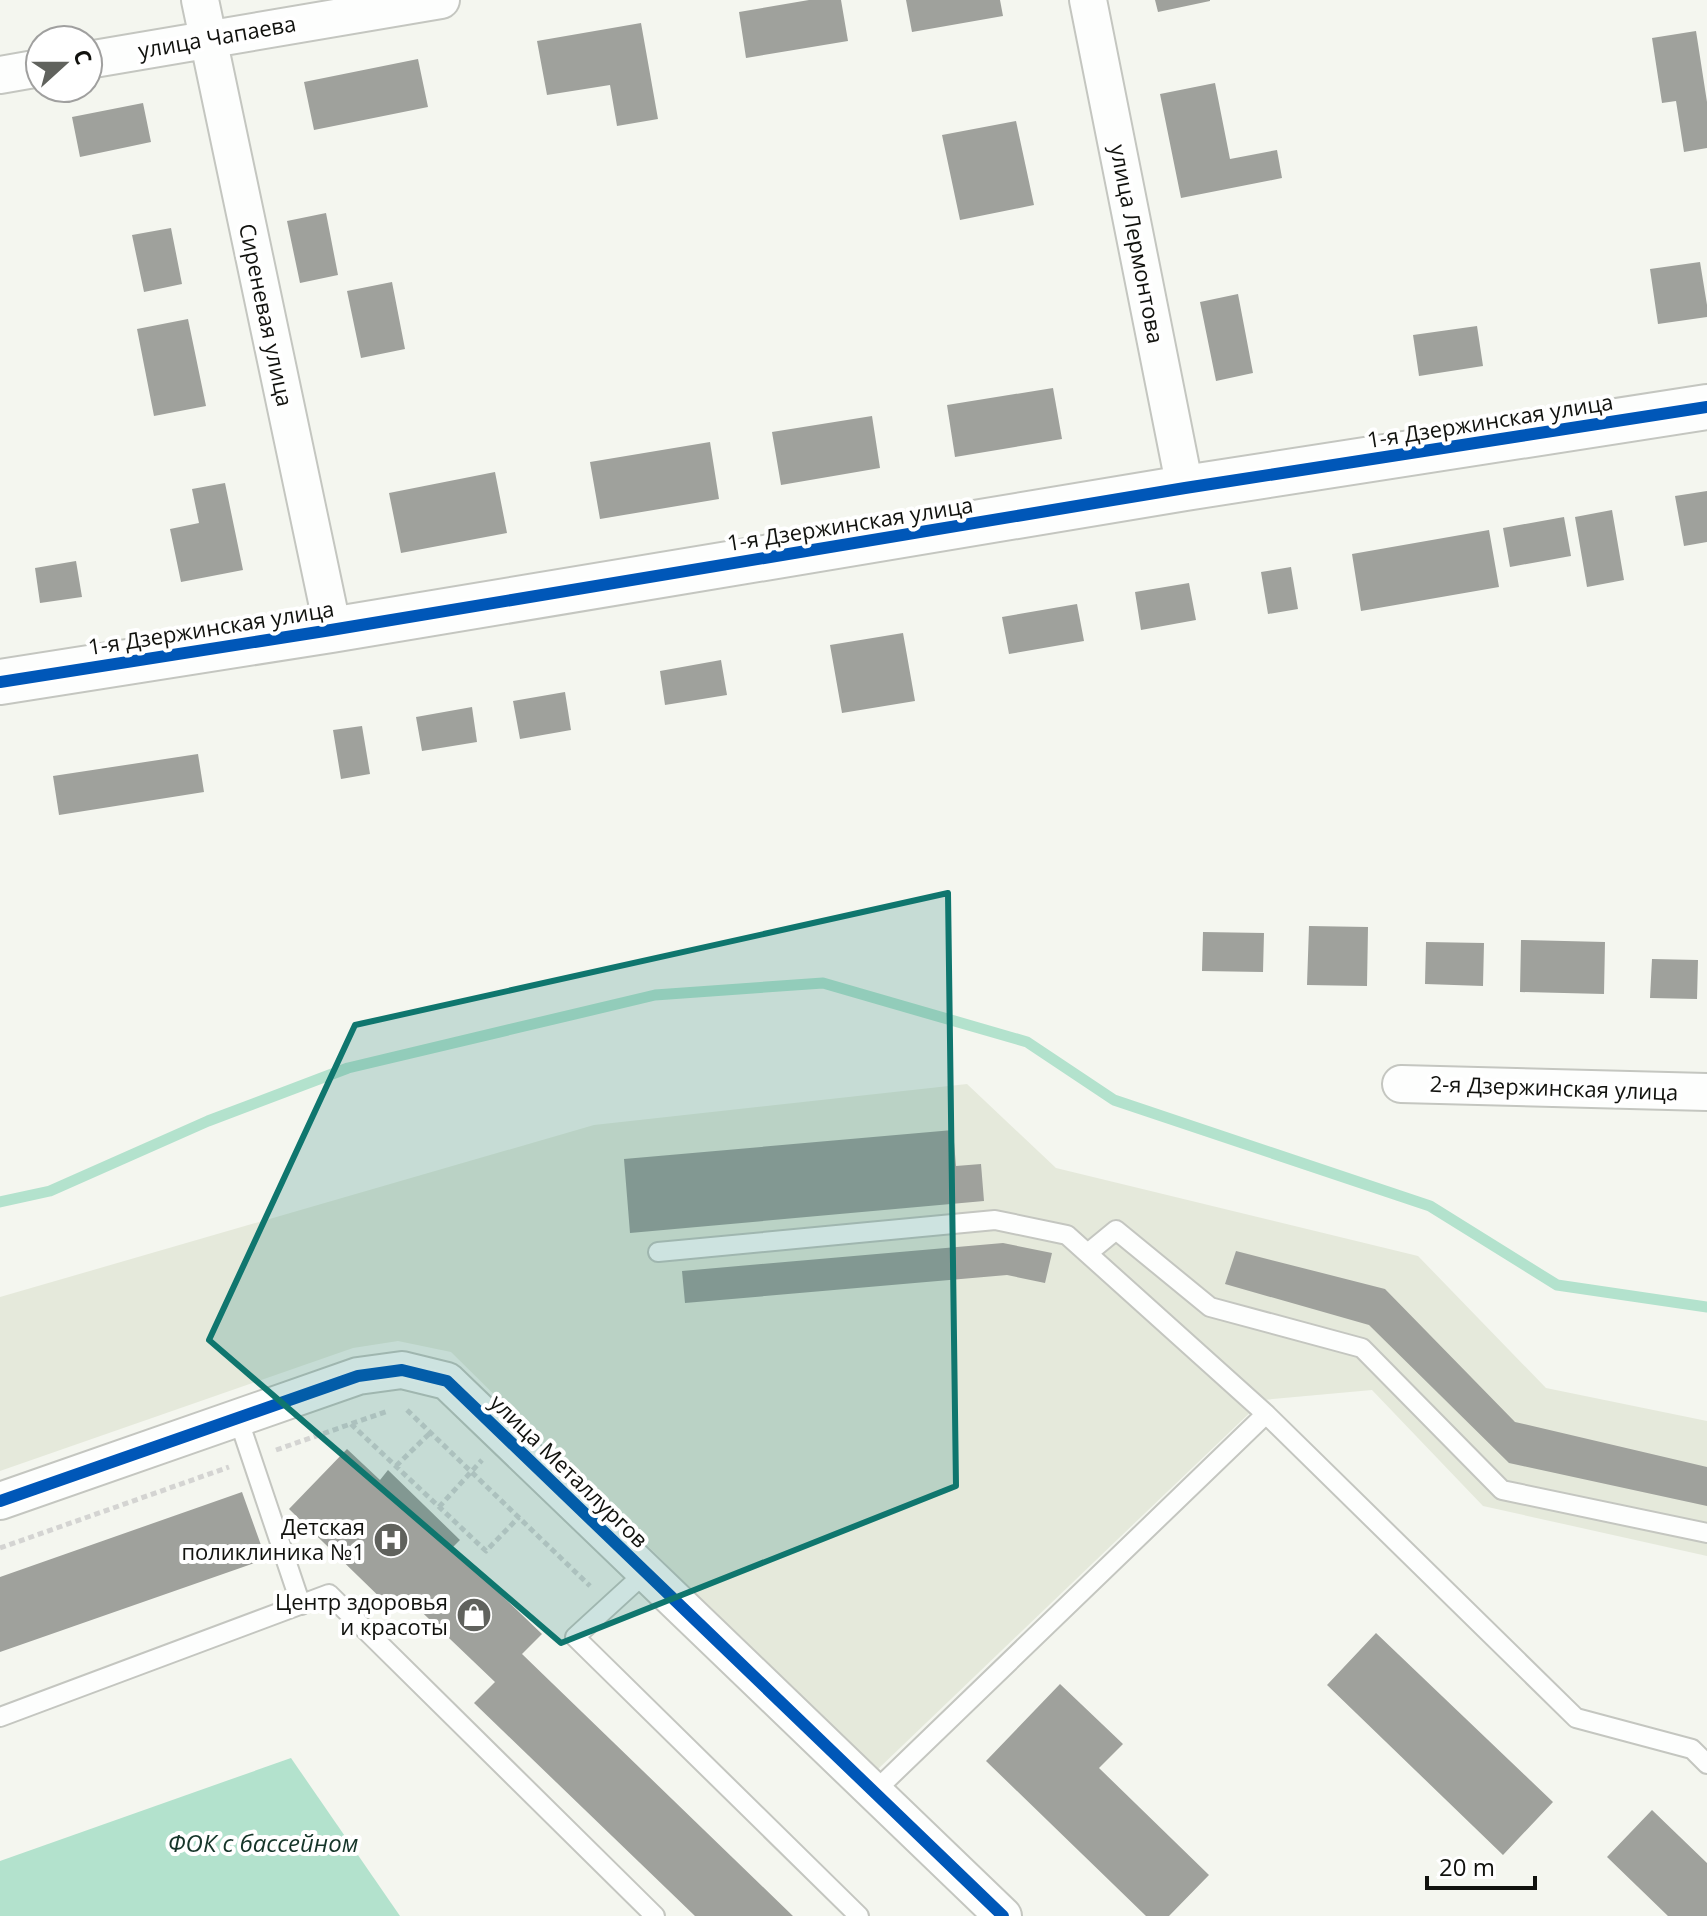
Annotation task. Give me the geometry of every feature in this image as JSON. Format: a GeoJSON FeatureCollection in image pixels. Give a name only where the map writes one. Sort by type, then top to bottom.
{"type":"FeatureCollection","features":[{"type":"Feature","properties":{"kind":"street","name":"Сиреневая улица"},"geometry":{"type":"LineString","coordinates":[[200,0],[331,630]]}},
{"type":"Feature","properties":{"kind":"street","name":"улица Чапаева"},"geometry":{"type":"LineString","coordinates":[[104,57],[441,0]]}},
{"type":"Feature","properties":{"kind":"street","name":"улица Лермонтова"},"geometry":{"type":"LineString","coordinates":[[1088,0],[1185,488]]}},
{"type":"Feature","properties":{"kind":"street"},"geometry":{"type":"LineString","coordinates":[[0,75],[24,71]]}},
{"type":"Feature","properties":{"kind":"street","name":"1-я Дзержинская улица"},"geometry":{"type":"LineString","coordinates":[[0,682],[1185,488],[1707,407]]}},
{"type":"Feature","properties":{"kind":"street","name":"2-я Дзержинская улица"},"geometry":{"type":"LineString","coordinates":[[1401,1084],[1707,1092]]}},
{"type":"Feature","properties":{"kind":"street","name":"улица Металлургов"},"geometry":{"type":"LineString","coordinates":[[0,1501],[358,1376],[402,1370],[447,1381],[1003,1916]]}},
{"type":"Feature","properties":{"kind":"lane"},"geometry":{"type":"LineString","coordinates":[[658,1252],[995,1220],[1067,1235],[1266,1414],[1576,1718],[1692,1749],[1707,1764]]}},
{"type":"Feature","properties":{"kind":"lane"},"geometry":{"type":"LineString","coordinates":[[1088,1253],[1116,1230],[1210,1307],[1362,1348],[1502,1490],[1707,1533]]}},
{"type":"Feature","properties":{"kind":"lane"},"geometry":{"type":"LineString","coordinates":[[874,1792],[1266,1414]]}},
{"type":"Feature","properties":{"kind":"lane"},"geometry":{"type":"LineString","coordinates":[[238,1418],[301,1605]]}},
{"type":"Feature","properties":{"kind":"lane"},"geometry":{"type":"LineString","coordinates":[[646,1572],[575,1637],[859,1916]]}},
{"type":"Feature","properties":{"kind":"lane"},"geometry":{"type":"LineString","coordinates":[[0,1717],[329,1594],[655,1916]]}},
{"type":"Feature","properties":{"kind":"path"},"geometry":{"type":"LineString","coordinates":[[403,1406],[610,1605]]}},
{"type":"Feature","properties":{"kind":"path"},"geometry":{"type":"LineString","coordinates":[[0,1548],[390,1410]]}},
{"type":"Feature","properties":{"kind":"path"},"geometry":{"type":"LineString","coordinates":[[351,1424],[486,1551],[519,1517]]}},
{"type":"Feature","properties":{"kind":"path"},"geometry":{"type":"LineString","coordinates":[[396,1466],[431,1432]]}},
{"type":"Feature","properties":{"kind":"path"},"geometry":{"type":"LineString","coordinates":[[439,1507],[505,1436]]}},
{"type":"Feature","properties":{"kind":"highlighted area"},"geometry":{"type":"Polygon","coordinates":[[[948,893],[956,1486],[561,1643],[209,1340],[355,1025],[948,893]]]}},
{"type":"Feature","properties":{"kind":"shaded area"},"geometry":{"type":"Polygon","coordinates":[[[967,1084],[1056,1168],[1418,1256],[1546,1388],[1707,1421],[1707,1556],[1483,1506],[1372,1390],[1263,1400],[876,1771],[451,1352],[398,1341],[353,1348],[0,1471],[0,1297],[594,1125],[967,1084]]]}},
{"type":"Feature","properties":{"kind":"water","name":"ФОК с бассейном"},"geometry":{"type":"Polygon","coordinates":[[[291,1758],[400,1916],[0,1916],[0,1861],[291,1758]]]}},
{"type":"Feature","properties":{"kind":"building"},"geometry":{"type":"Polygon","coordinates":[[[809,0],[841,0],[848,41],[746,58],[739,12],[809,0]]]}},
{"type":"Feature","properties":{"kind":"building"},"geometry":{"type":"Polygon","coordinates":[[[906,0],[1000,0],[1003,16],[912,32],[906,0]]]}},
{"type":"Feature","properties":{"kind":"building"},"geometry":{"type":"Polygon","coordinates":[[[1155,0],[1210,0],[1210,1],[1158,12],[1155,0]]]}},
{"type":"Feature","properties":{"kind":"building"},"geometry":{"type":"Polygon","coordinates":[[[641,23],[658,119],[617,126],[610,85],[547,95],[537,41],[641,23]]]}},
{"type":"Feature","properties":{"kind":"building"},"geometry":{"type":"Polygon","coordinates":[[[1696,31],[1707,102],[1707,148],[1684,152],[1676,101],[1662,103],[1652,38],[1696,31]]]}},
{"type":"Feature","properties":{"kind":"building"},"geometry":{"type":"Polygon","coordinates":[[[418,59],[428,107],[314,130],[304,82],[418,59]]]}},
{"type":"Feature","properties":{"kind":"building"},"geometry":{"type":"Polygon","coordinates":[[[1215,83],[1230,159],[1277,150],[1282,178],[1181,198],[1160,94],[1215,83]]]}},
{"type":"Feature","properties":{"kind":"building"},"geometry":{"type":"Polygon","coordinates":[[[143,103],[151,142],[80,157],[72,117],[143,103]]]}},
{"type":"Feature","properties":{"kind":"building"},"geometry":{"type":"Polygon","coordinates":[[[1016,121],[1034,205],[960,220],[942,135],[1016,121]]]}},
{"type":"Feature","properties":{"kind":"building"},"geometry":{"type":"Polygon","coordinates":[[[326,213],[338,275],[300,283],[287,221],[326,213]]]}},
{"type":"Feature","properties":{"kind":"building"},"geometry":{"type":"Polygon","coordinates":[[[171,228],[182,284],[144,292],[132,235],[171,228]]]}},
{"type":"Feature","properties":{"kind":"building"},"geometry":{"type":"Polygon","coordinates":[[[1700,262],[1707,317],[1658,324],[1650,269],[1700,262]]]}},
{"type":"Feature","properties":{"kind":"building"},"geometry":{"type":"Polygon","coordinates":[[[392,282],[405,349],[361,358],[347,291],[392,282]]]}},
{"type":"Feature","properties":{"kind":"building"},"geometry":{"type":"Polygon","coordinates":[[[1238,294],[1253,373],[1216,381],[1200,302],[1238,294]]]}},
{"type":"Feature","properties":{"kind":"building"},"geometry":{"type":"Polygon","coordinates":[[[188,319],[206,406],[154,416],[137,329],[188,319]]]}},
{"type":"Feature","properties":{"kind":"building"},"geometry":{"type":"Polygon","coordinates":[[[1477,326],[1483,366],[1419,376],[1413,335],[1477,326]]]}},
{"type":"Feature","properties":{"kind":"building"},"geometry":{"type":"Polygon","coordinates":[[[1053,388],[1062,439],[955,457],[947,405],[1053,388]]]}},
{"type":"Feature","properties":{"kind":"building"},"geometry":{"type":"Polygon","coordinates":[[[872,416],[880,468],[781,485],[772,432],[872,416]]]}},
{"type":"Feature","properties":{"kind":"building"},"geometry":{"type":"Polygon","coordinates":[[[710,442],[719,499],[600,519],[590,462],[710,442]]]}},
{"type":"Feature","properties":{"kind":"building"},"geometry":{"type":"Polygon","coordinates":[[[495,472],[507,533],[401,553],[389,493],[495,472]]]}},
{"type":"Feature","properties":{"kind":"building"},"geometry":{"type":"Polygon","coordinates":[[[225,483],[243,570],[181,582],[170,529],[199,523],[192,489],[225,483]]]}},
{"type":"Feature","properties":{"kind":"building"},"geometry":{"type":"Polygon","coordinates":[[[1707,491],[1707,542],[1684,546],[1675,496],[1707,491]]]}},
{"type":"Feature","properties":{"kind":"building"},"geometry":{"type":"Polygon","coordinates":[[[1612,510],[1624,580],[1587,587],[1575,517],[1612,510]]]}},
{"type":"Feature","properties":{"kind":"building"},"geometry":{"type":"Polygon","coordinates":[[[1564,517],[1571,556],[1510,567],[1503,528],[1564,517]]]}},
{"type":"Feature","properties":{"kind":"building"},"geometry":{"type":"Polygon","coordinates":[[[1489,530],[1499,587],[1361,611],[1352,554],[1489,530]]]}},
{"type":"Feature","properties":{"kind":"building"},"geometry":{"type":"Polygon","coordinates":[[[76,561],[82,597],[40,603],[35,568],[76,561]]]}},
{"type":"Feature","properties":{"kind":"building"},"geometry":{"type":"Polygon","coordinates":[[[1291,567],[1298,609],[1268,614],[1261,572],[1291,567]]]}},
{"type":"Feature","properties":{"kind":"building"},"geometry":{"type":"Polygon","coordinates":[[[1189,583],[1196,620],[1141,630],[1135,592],[1189,583]]]}},
{"type":"Feature","properties":{"kind":"building"},"geometry":{"type":"Polygon","coordinates":[[[1077,604],[1084,641],[1009,654],[1002,617],[1077,604]]]}},
{"type":"Feature","properties":{"kind":"building"},"geometry":{"type":"Polygon","coordinates":[[[903,633],[915,701],[842,713],[830,645],[903,633]]]}},
{"type":"Feature","properties":{"kind":"building"},"geometry":{"type":"Polygon","coordinates":[[[721,660],[727,695],[665,705],[660,671],[721,660]]]}},
{"type":"Feature","properties":{"kind":"building"},"geometry":{"type":"Polygon","coordinates":[[[565,692],[571,730],[520,739],[513,701],[565,692]]]}},
{"type":"Feature","properties":{"kind":"building"},"geometry":{"type":"Polygon","coordinates":[[[472,707],[477,742],[422,751],[416,717],[472,707]]]}},
{"type":"Feature","properties":{"kind":"building"},"geometry":{"type":"Polygon","coordinates":[[[362,726],[370,774],[341,779],[333,730],[362,726]]]}},
{"type":"Feature","properties":{"kind":"building"},"geometry":{"type":"Polygon","coordinates":[[[198,754],[204,792],[59,815],[53,776],[198,754]]]}},
{"type":"Feature","properties":{"kind":"building"},"geometry":{"type":"Polygon","coordinates":[[[1309,926],[1368,927],[1367,986],[1307,985],[1309,926]]]}},
{"type":"Feature","properties":{"kind":"building"},"geometry":{"type":"Polygon","coordinates":[[[1203,932],[1264,933],[1263,972],[1202,971],[1203,932]]]}},
{"type":"Feature","properties":{"kind":"building"},"geometry":{"type":"Polygon","coordinates":[[[1521,940],[1605,942],[1604,994],[1520,992],[1521,940]]]}},
{"type":"Feature","properties":{"kind":"building"},"geometry":{"type":"Polygon","coordinates":[[[1426,942],[1484,943],[1483,986],[1425,984],[1426,942]]]}},
{"type":"Feature","properties":{"kind":"building"},"geometry":{"type":"Polygon","coordinates":[[[1652,959],[1698,960],[1697,999],[1650,998],[1652,959]]]}},
{"type":"Feature","properties":{"kind":"building"},"geometry":{"type":"Polygon","coordinates":[[[953,1130],[956,1166],[981,1164],[984,1201],[630,1233],[624,1159],[953,1130]]]}},
{"type":"Feature","properties":{"kind":"building"},"geometry":{"type":"Polygon","coordinates":[[[1003,1243],[1052,1253],[1045,1283],[1007,1275],[685,1303],[682,1271],[1003,1243]]]}},
{"type":"Feature","properties":{"kind":"building"},"geometry":{"type":"Polygon","coordinates":[[[1236,1251],[1385,1289],[1515,1422],[1707,1467],[1707,1506],[1509,1463],[1369,1325],[1225,1284],[1236,1251]]]}},
{"type":"Feature","properties":{"kind":"building"},"geometry":{"type":"Polygon","coordinates":[[[347,1449],[380,1480],[388,1470],[460,1540],[452,1548],[542,1634],[522,1654],[793,1916],[695,1916],[474,1703],[495,1682],[406,1597],[393,1610],[289,1509],[347,1449]]]}},
{"type":"Feature","properties":{"kind":"building"},"geometry":{"type":"Polygon","coordinates":[[[242,1492],[266,1559],[0,1652],[0,1577],[242,1492]]]}},
{"type":"Feature","properties":{"kind":"building"},"geometry":{"type":"Polygon","coordinates":[[[1376,1633],[1553,1802],[1503,1855],[1327,1685],[1376,1633]]]}},
{"type":"Feature","properties":{"kind":"building"},"geometry":{"type":"Polygon","coordinates":[[[1060,1684],[1123,1744],[1099,1768],[1209,1875],[1169,1916],[1146,1916],[986,1761],[1060,1684]]]}},
{"type":"Feature","properties":{"kind":"building"},"geometry":{"type":"Polygon","coordinates":[[[1652,1810],[1707,1863],[1707,1916],[1668,1916],[1607,1857],[1652,1810]]]}},
{"type":"Feature","properties":{"kind":"waterway"},"geometry":{"type":"LineString","coordinates":[[0,1202],[50,1191],[208,1121],[348,1068],[655,995],[823,983],[1027,1042],[1114,1100],[1430,1206],[1557,1285],[1707,1307]]}},
{"type":"Feature","properties":{"kind":"cycle path"},"geometry":{"type":"LineString","coordinates":[[0,682],[1185,488],[1707,407]]}},
{"type":"Feature","properties":{"kind":"cycle path"},"geometry":{"type":"LineString","coordinates":[[0,1501],[358,1376],[402,1370],[447,1381],[1003,1916]]}},
{"type":"Feature","properties":{"kind":"place","name":"Детская поликлиника №1"},"geometry":{"type":"Point","coordinates":[391,1540]}},
{"type":"Feature","properties":{"kind":"place","name":"Центр здоровья и красоты"},"geometry":{"type":"Point","coordinates":[474,1615]}}]}
